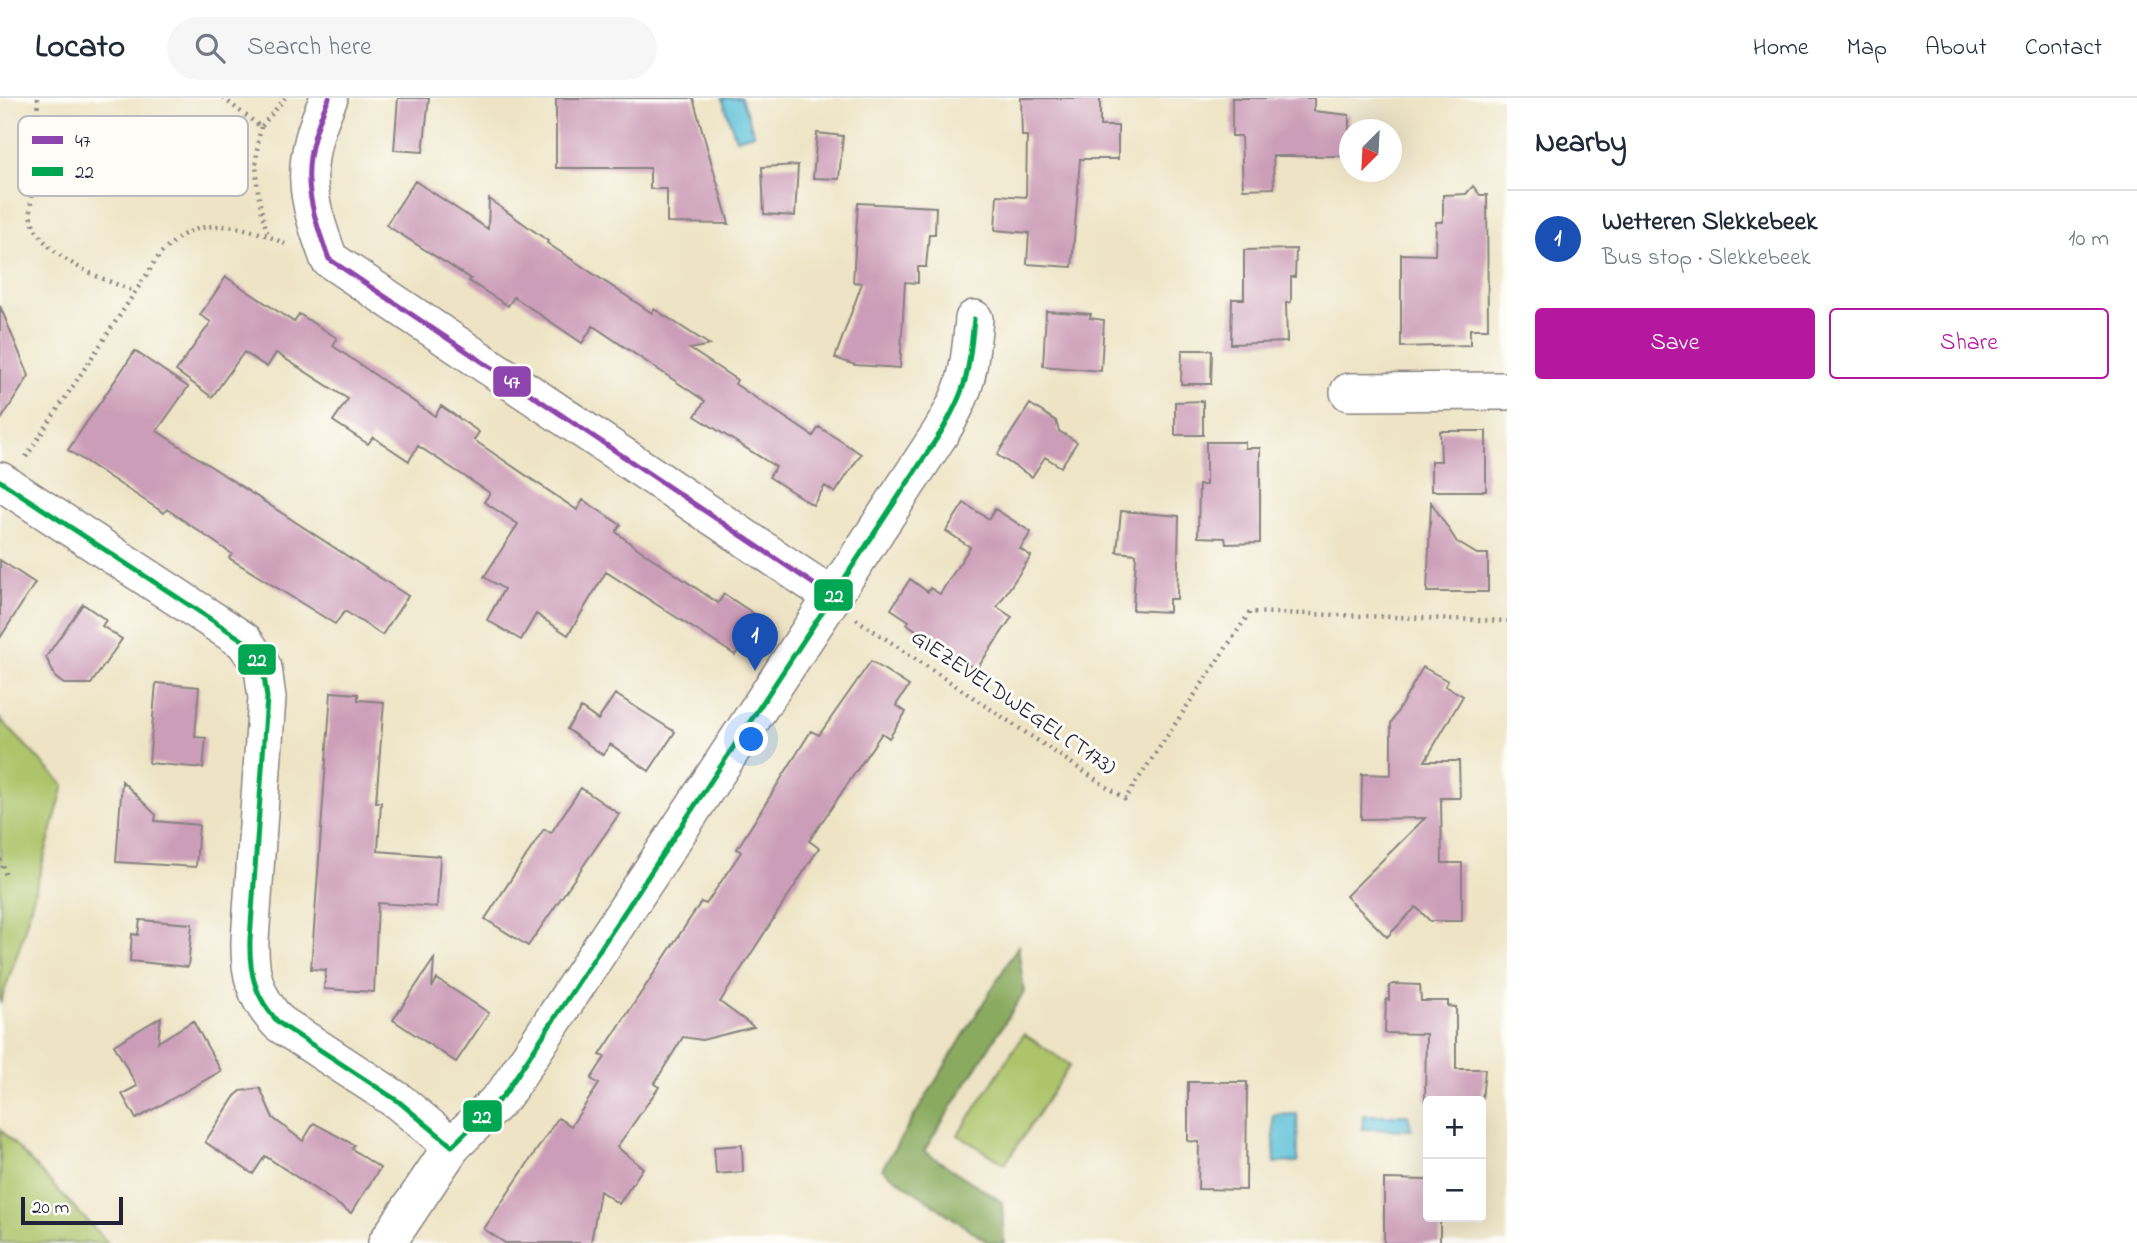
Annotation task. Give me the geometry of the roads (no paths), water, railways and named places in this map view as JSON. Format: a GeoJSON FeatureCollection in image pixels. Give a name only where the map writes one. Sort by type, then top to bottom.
{"type":"FeatureCollection","features":[{"type":"Feature","properties":{"kind":"street"},"geometry":{"type":"LineString","coordinates":[[329,98],[318,121],[308,169],[311,211],[329,259],[833,597]]}},
{"type":"Feature","properties":{"kind":"street"},"geometry":{"type":"LineString","coordinates":[[387,1243],[452,1146],[504,1095],[961,398],[970,369],[974,319]]}},
{"type":"Feature","properties":{"kind":"street"},"geometry":{"type":"LineString","coordinates":[[1349,392],[1507,391]]}},
{"type":"Feature","properties":{"kind":"street"},"geometry":{"type":"LineString","coordinates":[[4,483],[244,641],[263,668],[267,698],[250,940],[252,979],[264,1005],[279,1023],[398,1101],[452,1146]]}},
{"type":"Feature","properties":{"kind":"water"},"geometry":{"type":"Polygon","coordinates":[[[722,98],[741,98],[754,134],[736,139],[722,98]]]}},
{"type":"Feature","properties":{"kind":"water"},"geometry":{"type":"Polygon","coordinates":[[[1297,1114],[1298,1162],[1275,1163],[1273,1115],[1297,1114]]]}},
{"type":"Feature","properties":{"kind":"water"},"geometry":{"type":"Polygon","coordinates":[[[1363,1115],[1408,1115],[1412,1130],[1362,1129],[1363,1115]]]}},
{"type":"Feature","properties":{"kind":"place","name":"Wetteren Slekkebeek"},"geometry":{"type":"Point","coordinates":[755,671]}}]}
